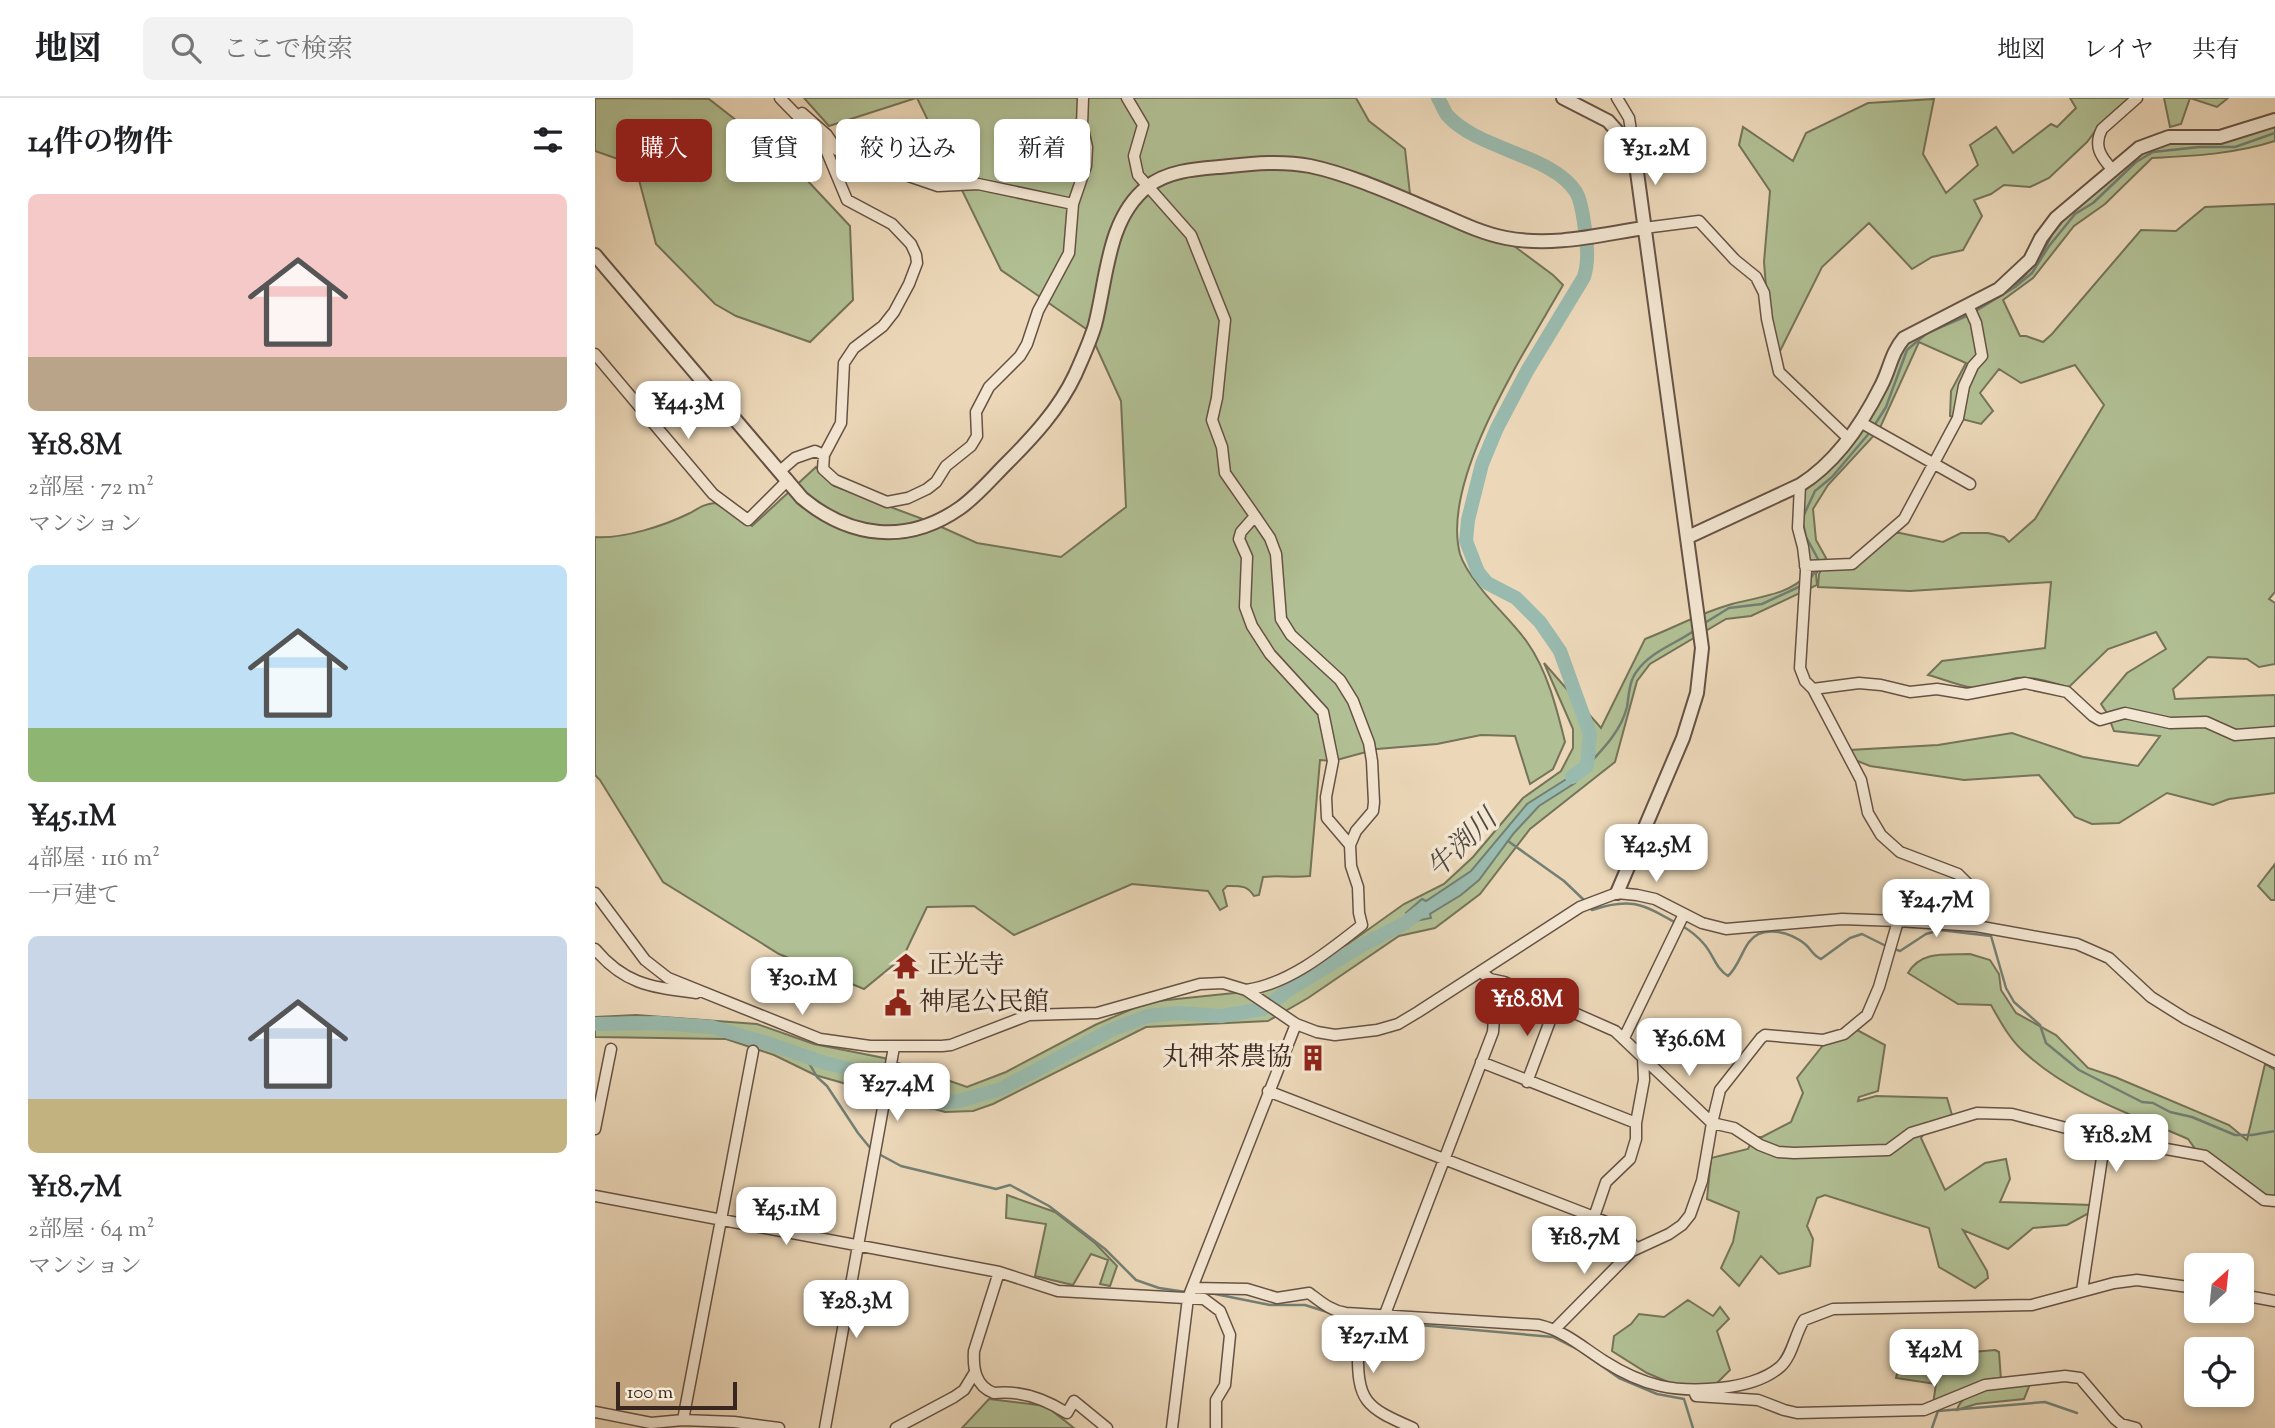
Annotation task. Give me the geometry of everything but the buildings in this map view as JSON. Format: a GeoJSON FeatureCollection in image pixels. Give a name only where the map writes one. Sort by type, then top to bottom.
{"type":"FeatureCollection","features":[{"type":"Feature","properties":{"kind":"street"},"geometry":{"type":"LineString","coordinates":[[780,98],[817,136],[827,152],[847,200],[892,224],[911,244],[916,255],[917,262],[909,284],[894,312],[883,326],[854,348],[844,363],[841,424],[824,455],[823,469],[835,480],[887,502],[908,498],[927,489],[936,482],[946,466],[971,446],[977,436],[976,412],[989,387],[1020,356],[1027,344],[1038,311],[1069,253],[1073,204],[1086,166],[1087,147],[1082,125],[1083,98]]}},
{"type":"Feature","properties":{"kind":"street"},"geometry":{"type":"LineString","coordinates":[[1127,98],[1143,125],[1134,156],[1138,175],[1191,235],[1225,320],[1217,398],[1212,420],[1222,447],[1225,473],[1270,538],[1276,554],[1280,619],[1291,635],[1340,680],[1353,701],[1369,743],[1372,761],[1373,811],[1356,831],[1350,845],[1351,866],[1358,887],[1362,925],[1285,977],[1268,985],[1246,990]]}},
{"type":"Feature","properties":{"kind":"street"},"geometry":{"type":"LineString","coordinates":[[1563,98],[1608,121],[1634,150]]}},
{"type":"Feature","properties":{"kind":"street"},"geometry":{"type":"LineString","coordinates":[[1617,894],[1683,738],[1697,693],[1702,648],[1634,150],[1629,118],[1618,98]]}},
{"type":"Feature","properties":{"kind":"street"},"geometry":{"type":"LineString","coordinates":[[2112,169],[2097,148],[2098,136],[2102,129],[2137,98]]}},
{"type":"Feature","properties":{"kind":"street"},"geometry":{"type":"LineString","coordinates":[[789,106],[806,115],[827,135],[837,150],[871,168],[888,169],[939,186],[978,184],[1073,204]]}},
{"type":"Feature","properties":{"kind":"street"},"geometry":{"type":"LineString","coordinates":[[1688,537],[1800,485],[1824,467],[1860,422],[1883,383],[1893,352],[1904,338],[1999,289],[2024,267],[2056,218],[2139,148],[2169,137],[2220,137],[2275,120]]}},
{"type":"Feature","properties":{"kind":"street"},"geometry":{"type":"LineString","coordinates":[[595,255],[803,498],[823,513],[853,528],[871,532],[889,533],[932,524],[963,506],[1047,420],[1063,398],[1094,327],[1112,242],[1130,206],[1148,186],[1169,175],[1190,169],[1272,162],[1310,166],[1354,180],[1485,233],[1521,241],[1578,240],[1602,234],[1699,221],[1735,260],[1756,277],[1764,293],[1779,372],[1849,438]]}},
{"type":"Feature","properties":{"kind":"street"},"geometry":{"type":"LineString","coordinates":[[1805,566],[1852,564],[1904,519],[1958,418],[1968,376],[1982,356],[1976,323],[1968,305]]}},
{"type":"Feature","properties":{"kind":"street"},"geometry":{"type":"LineString","coordinates":[[595,354],[713,494],[748,520],[784,476],[795,458],[814,451],[824,455]]}},
{"type":"Feature","properties":{"kind":"street"},"geometry":{"type":"LineString","coordinates":[[1860,422],[1970,484]]}},
{"type":"Feature","properties":{"kind":"street"},"geometry":{"type":"LineString","coordinates":[[1800,485],[1797,528],[1805,566],[1800,668],[1805,681],[1812,689],[1861,780],[1868,813],[1881,835],[1900,852],[1958,874],[1977,893],[1976,926]]}},
{"type":"Feature","properties":{"kind":"street"},"geometry":{"type":"LineString","coordinates":[[1255,516],[1241,532],[1239,539],[1247,557],[1245,607],[1252,626],[1270,654],[1323,712],[1333,761],[1326,797],[1327,818],[1350,845]]}},
{"type":"Feature","properties":{"kind":"street"},"geometry":{"type":"LineString","coordinates":[[1812,689],[1859,683],[1910,692],[1937,689],[1967,694],[2025,683],[2067,692],[2100,720],[2126,713],[2170,723],[2206,722],[2235,735],[2275,732]]}},
{"type":"Feature","properties":{"kind":"street"},"geometry":{"type":"LineString","coordinates":[[595,893],[645,960],[668,978],[820,1039],[894,1047],[951,1045],[1029,1015],[1097,1013],[1200,984],[1223,983],[1246,990],[1296,1024],[1317,1032],[1335,1035],[1377,1030],[1398,1024],[1485,975],[1522,943],[1580,907],[1617,894],[1655,899],[1683,914],[1726,929],[1842,919],[1898,921],[1976,926],[2077,944],[2109,958],[2151,997],[2186,1020],[2275,1062]]}},
{"type":"Feature","properties":{"kind":"street"},"geometry":{"type":"LineString","coordinates":[[1624,1038],[1683,914]]}},
{"type":"Feature","properties":{"kind":"street"},"geometry":{"type":"LineString","coordinates":[[1555,1329],[1636,1248],[1669,1234],[1690,1215],[1702,1181],[1720,1090],[1761,1038],[1765,1035],[1823,1041],[1844,1034],[1867,1015],[1879,987],[1898,921]]}},
{"type":"Feature","properties":{"kind":"street"},"geometry":{"type":"LineString","coordinates":[[595,948],[614,970],[643,985],[709,995]]}},
{"type":"Feature","properties":{"kind":"street"},"geometry":{"type":"LineString","coordinates":[[1485,975],[1615,1031],[1712,1123],[1734,1128],[1778,1152],[1888,1150],[1911,1133],[1977,1113],[2012,1114],[2105,1138],[2205,1157],[2263,1200],[2275,1201]]}},
{"type":"Feature","properties":{"kind":"street"},"geometry":{"type":"LineString","coordinates":[[1413,1428],[1377,1412],[1367,1402],[1358,1384],[1358,1348],[1376,1332],[1385,1314],[1496,1020],[1495,1003],[1485,975]]}},
{"type":"Feature","properties":{"kind":"street"},"geometry":{"type":"LineString","coordinates":[[1527,1082],[1556,1005]]}},
{"type":"Feature","properties":{"kind":"street"},"geometry":{"type":"LineString","coordinates":[[1172,1428],[1190,1293],[1296,1024]]}},
{"type":"Feature","properties":{"kind":"street"},"geometry":{"type":"LineString","coordinates":[[825,1428],[894,1047]]}},
{"type":"Feature","properties":{"kind":"street"},"geometry":{"type":"LineString","coordinates":[[595,1129],[611,1049]]}},
{"type":"Feature","properties":{"kind":"street"},"geometry":{"type":"LineString","coordinates":[[683,1420],[753,1051]]}},
{"type":"Feature","properties":{"kind":"street"},"geometry":{"type":"LineString","coordinates":[[1594,1217],[1606,1182],[1630,1159],[1636,1139],[1636,1123],[1644,1080],[1643,1057]]}},
{"type":"Feature","properties":{"kind":"street"},"geometry":{"type":"LineString","coordinates":[[1481,1062],[1636,1123]]}},
{"type":"Feature","properties":{"kind":"street"},"geometry":{"type":"LineString","coordinates":[[1268,1091],[1594,1217],[1612,1225],[1636,1248]]}},
{"type":"Feature","properties":{"kind":"street"},"geometry":{"type":"LineString","coordinates":[[2083,1292],[2105,1138]]}},
{"type":"Feature","properties":{"kind":"street"},"geometry":{"type":"LineString","coordinates":[[595,1196],[999,1272],[1058,1291],[1190,1293],[1247,1289],[1277,1298],[1309,1293],[1337,1312],[1518,1322],[1555,1329],[1625,1373],[1650,1384],[1694,1391],[1731,1387],[1766,1377],[1782,1366],[1804,1320],[1833,1309],[2032,1306],[2114,1283],[2137,1280],[2184,1286]]}},
{"type":"Feature","properties":{"kind":"street"},"geometry":{"type":"LineString","coordinates":[[999,1272],[974,1351],[975,1372],[979,1382],[988,1391],[1012,1391],[1049,1401],[1067,1413],[1074,1401],[1107,1428]]}},
{"type":"Feature","properties":{"kind":"street"},"geometry":{"type":"LineString","coordinates":[[1190,1293],[1210,1302],[1220,1311],[1230,1335],[1225,1384],[1216,1400],[1216,1428]]}},
{"type":"Feature","properties":{"kind":"street"},"geometry":{"type":"LineString","coordinates":[[2254,1297],[2275,1301]]}},
{"type":"Feature","properties":{"kind":"street"},"geometry":{"type":"LineString","coordinates":[[896,1428],[964,1390],[975,1372]]}},
{"type":"Feature","properties":{"kind":"street"},"geometry":{"type":"LineString","coordinates":[[1694,1391],[1696,1396],[1758,1400],[1797,1413],[1924,1410],[1985,1385],[2065,1376],[2080,1378],[2115,1419],[2121,1424],[2136,1428]]}},
{"type":"Feature","properties":{"kind":"street"},"geometry":{"type":"LineString","coordinates":[[595,1412],[651,1423],[683,1420],[734,1422],[779,1428]]}},
{"type":"Feature","properties":{"kind":"green space"},"geometry":{"type":"Polygon","coordinates":[[[595,98],[709,99],[735,119],[726,119],[726,182],[809,182],[850,226],[853,300],[810,342],[736,316],[715,304],[656,244],[640,182],[712,182],[712,119],[616,119],[616,158],[595,151],[595,98]]]}},
{"type":"Feature","properties":{"kind":"green space"},"geometry":{"type":"Polygon","coordinates":[[[804,98],[916,98],[851,119],[836,119],[836,124],[829,126],[804,98]]]}},
{"type":"Feature","properties":{"kind":"green space"},"geometry":{"type":"Polygon","coordinates":[[[917,98],[1356,98],[1369,121],[1405,149],[1410,194],[1473,230],[1502,237],[1563,285],[1509,378],[1474,453],[1463,489],[1457,524],[1460,554],[1465,566],[1527,642],[1546,677],[1565,742],[1553,769],[1530,784],[1515,736],[1481,735],[1437,744],[1377,749],[1333,761],[1320,760],[1310,876],[1263,877],[1259,895],[1254,896],[1246,888],[1227,886],[1223,890],[1227,906],[1220,910],[1208,891],[1132,884],[1014,935],[974,906],[927,907],[903,957],[864,989],[779,954],[663,882],[595,775],[595,537],[643,531],[715,503],[752,526],[816,467],[834,486],[928,521],[977,543],[1061,557],[1126,507],[1121,401],[1089,331],[1001,270],[958,182],[980,182],[980,119],[927,119],[917,98]]]}},
{"type":"Feature","properties":{"kind":"green space"},"geometry":{"type":"Polygon","coordinates":[[[2070,98],[2131,98],[2099,126],[2087,142],[2049,178],[2030,187],[2004,185],[1991,194],[1974,200],[1982,216],[1963,250],[1932,257],[1912,269],[1869,223],[1822,267],[1776,359],[1770,335],[1764,262],[1770,191],[1739,145],[1743,127],[1793,161],[1806,133],[1868,103],[1934,99],[1923,154],[1946,193],[1978,165],[1970,145],[1996,127],[2013,153],[2051,124],[2057,127],[2076,108],[2070,98]]]}},
{"type":"Feature","properties":{"kind":"green space"},"geometry":{"type":"Polygon","coordinates":[[[2164,98],[2190,98],[2181,124],[2170,127],[2164,98]]]}},
{"type":"Feature","properties":{"kind":"green space"},"geometry":{"type":"Polygon","coordinates":[[[2190,98],[2228,98],[2217,107],[2190,98]]]}},
{"type":"Feature","properties":{"kind":"green space"},"geometry":{"type":"Polygon","coordinates":[[[2275,126],[2275,141],[2245,149],[2152,158],[2105,204],[2074,226],[2033,278],[2003,300],[2020,336],[2043,342],[2141,230],[2176,231],[2205,207],[2275,204],[2275,592],[2269,599],[2275,603],[2275,664],[2259,667],[2247,659],[2208,657],[2173,689],[2175,699],[2275,695],[2275,793],[2229,799],[2213,805],[2167,793],[2119,823],[2092,824],[2075,817],[2039,775],[1964,780],[1870,766],[1855,760],[1850,750],[1938,745],[2012,733],[2083,757],[2138,766],[2160,736],[2114,731],[2101,704],[2127,673],[2166,649],[2156,632],[2108,649],[2069,687],[2023,678],[1983,689],[1928,675],[1942,661],[2045,648],[2051,582],[1910,591],[1818,587],[1819,574],[1825,563],[1851,561],[1881,533],[1900,533],[1943,542],[1961,533],[1988,533],[2004,537],[2009,542],[2035,519],[2104,405],[2075,365],[2021,383],[1999,369],[1980,393],[1993,411],[1981,424],[1950,416],[1951,391],[1966,363],[1919,342],[1879,430],[1828,485],[1813,509],[1816,540],[1826,558],[1816,574],[1817,585],[1751,616],[1726,619],[1650,664],[1637,681],[1615,762],[1530,829],[1480,894],[1435,928],[1399,936],[1308,998],[1268,1021],[1146,1027],[993,1104],[973,1111],[945,1112],[815,1075],[774,1055],[726,1039],[595,1037],[595,1017],[636,1015],[757,1024],[814,1044],[884,1058],[967,1087],[1006,1072],[1095,1025],[1148,1002],[1263,990],[1348,944],[1404,904],[1444,884],[1473,857],[1523,798],[1561,771],[1573,748],[1573,729],[1544,663],[1601,728],[1645,639],[1721,607],[1782,591],[1792,587],[1808,574],[1799,526],[1803,489],[1836,460],[1906,339],[1987,301],[2018,283],[2038,261],[2052,235],[2066,217],[2147,149],[2167,143],[2221,143],[2275,126]]]}},
{"type":"Feature","properties":{"kind":"green space"},"geometry":{"type":"Polygon","coordinates":[[[2275,864],[2275,900],[2271,900],[2258,886],[2275,864]]]}},
{"type":"Feature","properties":{"kind":"green space"},"geometry":{"type":"Polygon","coordinates":[[[1970,954],[1990,960],[1999,974],[2001,990],[2016,1013],[2056,1035],[2088,1068],[2229,1125],[2247,1140],[2265,1064],[2275,1070],[2275,1201],[2264,1200],[2196,1150],[2188,1139],[2101,1102],[2059,1079],[2017,1045],[1991,1005],[1958,1004],[1908,973],[1920,960],[1927,957],[1970,954]]]}},
{"type":"Feature","properties":{"kind":"green space"},"geometry":{"type":"Polygon","coordinates":[[[1857,1030],[1885,1045],[1878,1091],[1859,1097],[1858,1101],[1876,1096],[1947,1098],[1952,1115],[1928,1128],[1921,1138],[1945,1190],[1985,1163],[2006,1159],[2010,1179],[2000,1202],[2091,1205],[2089,1213],[2067,1225],[2033,1228],[2008,1249],[1963,1230],[1987,1271],[1988,1278],[1975,1288],[1939,1267],[1929,1228],[1825,1195],[1817,1198],[1807,1226],[1813,1239],[1810,1266],[1779,1274],[1761,1256],[1739,1286],[1721,1268],[1733,1242],[1739,1212],[1707,1199],[1711,1158],[1748,1149],[1754,1137],[1762,1137],[1791,1122],[1803,1093],[1797,1078],[1824,1044],[1857,1030]]]}},
{"type":"Feature","properties":{"kind":"green space"},"geometry":{"type":"Polygon","coordinates":[[[1007,1195],[1055,1212],[1095,1243],[1117,1266],[1110,1286],[1100,1284],[1108,1260],[1091,1254],[1073,1285],[1035,1276],[1046,1224],[1006,1218],[1007,1195]]]}},
{"type":"Feature","properties":{"kind":"green space"},"geometry":{"type":"Polygon","coordinates":[[[1688,1300],[1713,1316],[1720,1307],[1729,1319],[1717,1331],[1730,1370],[1715,1385],[1675,1385],[1647,1373],[1612,1351],[1614,1336],[1631,1324],[1639,1314],[1664,1317],[1688,1300]]]}},
{"type":"Feature","properties":{"kind":"green space"},"geometry":{"type":"Polygon","coordinates":[[[1995,1350],[1999,1352],[2001,1380],[1933,1404],[1936,1384],[1896,1378],[1901,1358],[1995,1350]]]}},
{"type":"Feature","properties":{"kind":"green space"},"geometry":{"type":"Polygon","coordinates":[[[2030,1384],[2024,1399],[1976,1404],[1957,1410],[1961,1402],[1977,1392],[2030,1384]]]}},
{"type":"Feature","properties":{"kind":"green space"},"geometry":{"type":"Polygon","coordinates":[[[989,1399],[1046,1406],[1074,1428],[962,1428],[989,1399]]]}},
{"type":"Feature","properties":{"kind":"water"},"geometry":{"type":"Polygon","coordinates":[[[1587,766],[1575,783],[1539,806],[1514,833],[1479,880],[1430,914],[1431,918],[1405,923],[1408,916],[1406,913],[1422,899],[1426,901],[1471,871],[1527,804],[1587,766]]]}},
{"type":"Feature","properties":{"kind":"waterway","name":"牛渕川"},"geometry":{"type":"LineString","coordinates":[[1438,98],[1447,115],[1461,127],[1477,137],[1551,169],[1576,192],[1582,210],[1587,253],[1584,277],[1527,371],[1497,428],[1482,464],[1468,520],[1466,541],[1478,572],[1487,583],[1516,598],[1540,622],[1560,651],[1590,734],[1587,766],[1572,777]]}},
{"type":"Feature","properties":{"kind":"waterway"},"geometry":{"type":"LineString","coordinates":[[1974,312],[2015,287],[2032,273],[2049,246],[2075,214],[2093,203],[2136,162],[2153,152],[2199,147],[2235,147],[2275,133]]}},
{"type":"Feature","properties":{"kind":"waterway"},"geometry":{"type":"LineString","coordinates":[[1874,426],[1886,407],[1907,350],[1927,333],[1969,315]]}},
{"type":"Feature","properties":{"kind":"waterway"},"geometry":{"type":"LineString","coordinates":[[1817,564],[1818,559],[1806,537],[1802,519],[1815,491],[1832,477],[1871,431]]}},
{"type":"Feature","properties":{"kind":"waterway"},"geometry":{"type":"LineString","coordinates":[[1808,582],[1816,570]]}},
{"type":"Feature","properties":{"kind":"waterway"},"geometry":{"type":"LineString","coordinates":[[1703,624],[1729,608],[1762,604],[1803,585]]}},
{"type":"Feature","properties":{"kind":"waterway"},"geometry":{"type":"LineString","coordinates":[[1587,766],[1611,739],[1620,724],[1637,671],[1656,653],[1695,630]]}},
{"type":"Feature","properties":{"kind":"waterway"},"geometry":{"type":"LineString","coordinates":[[1508,841],[1564,881],[1585,901]]}},
{"type":"Feature","properties":{"kind":"waterway"},"geometry":{"type":"LineString","coordinates":[[1589,906],[1592,910],[1617,904],[1636,904],[1676,923]]}},
{"type":"Feature","properties":{"kind":"waterway","name":"牛渕川"},"geometry":{"type":"LineString","coordinates":[[595,1024],[659,1023],[712,1027],[825,1063],[880,1076],[932,1103],[959,1101],[1001,1089],[1111,1030],[1148,1016],[1179,1013],[1221,1016],[1263,1009],[1290,989],[1405,923],[1419,912]]}},
{"type":"Feature","properties":{"kind":"waterway"},"geometry":{"type":"LineString","coordinates":[[1682,926],[1702,941],[1720,969],[1728,976],[1749,942],[1761,933],[1784,933],[1799,940],[1821,959],[1850,938],[1862,934],[1900,951],[1926,934],[1940,930],[1991,936],[2006,988],[2014,1002],[2040,1025],[2046,1043],[2079,1070],[2142,1102],[2153,1103],[2170,1112],[2192,1117],[2235,1135],[2275,1131]]}},
{"type":"Feature","properties":{"kind":"waterway"},"geometry":{"type":"LineString","coordinates":[[810,1057],[809,1063],[817,1077],[827,1086],[871,1149]]}},
{"type":"Feature","properties":{"kind":"waterway"},"geometry":{"type":"LineString","coordinates":[[877,1153],[901,1166],[996,1189],[1010,1185],[1049,1206],[1105,1249],[1136,1280],[1159,1288],[1186,1292]]}},
{"type":"Feature","properties":{"kind":"waterway"},"geometry":{"type":"LineString","coordinates":[[1210,1293],[1270,1305],[1305,1305],[1346,1318],[1378,1322]]}},
{"type":"Feature","properties":{"kind":"waterway"},"geometry":{"type":"LineString","coordinates":[[1385,1322],[1553,1337],[1579,1350],[1619,1378],[1657,1394],[1684,1399],[1693,1428]]}},
{"type":"Feature","properties":{"kind":"waterway"},"geometry":{"type":"LineString","coordinates":[[1932,1428],[1938,1411],[2045,1402],[2077,1413]]}},
{"type":"Feature","properties":{"kind":"place","name":"正光寺"},"geometry":{"type":"Point","coordinates":[906,966]}},
{"type":"Feature","properties":{"kind":"place","name":"神尾公民館"},"geometry":{"type":"Point","coordinates":[898,1003]}},
{"type":"Feature","properties":{"kind":"place","name":"丸神茶農協"},"geometry":{"type":"Point","coordinates":[1313,1058]}}]}
